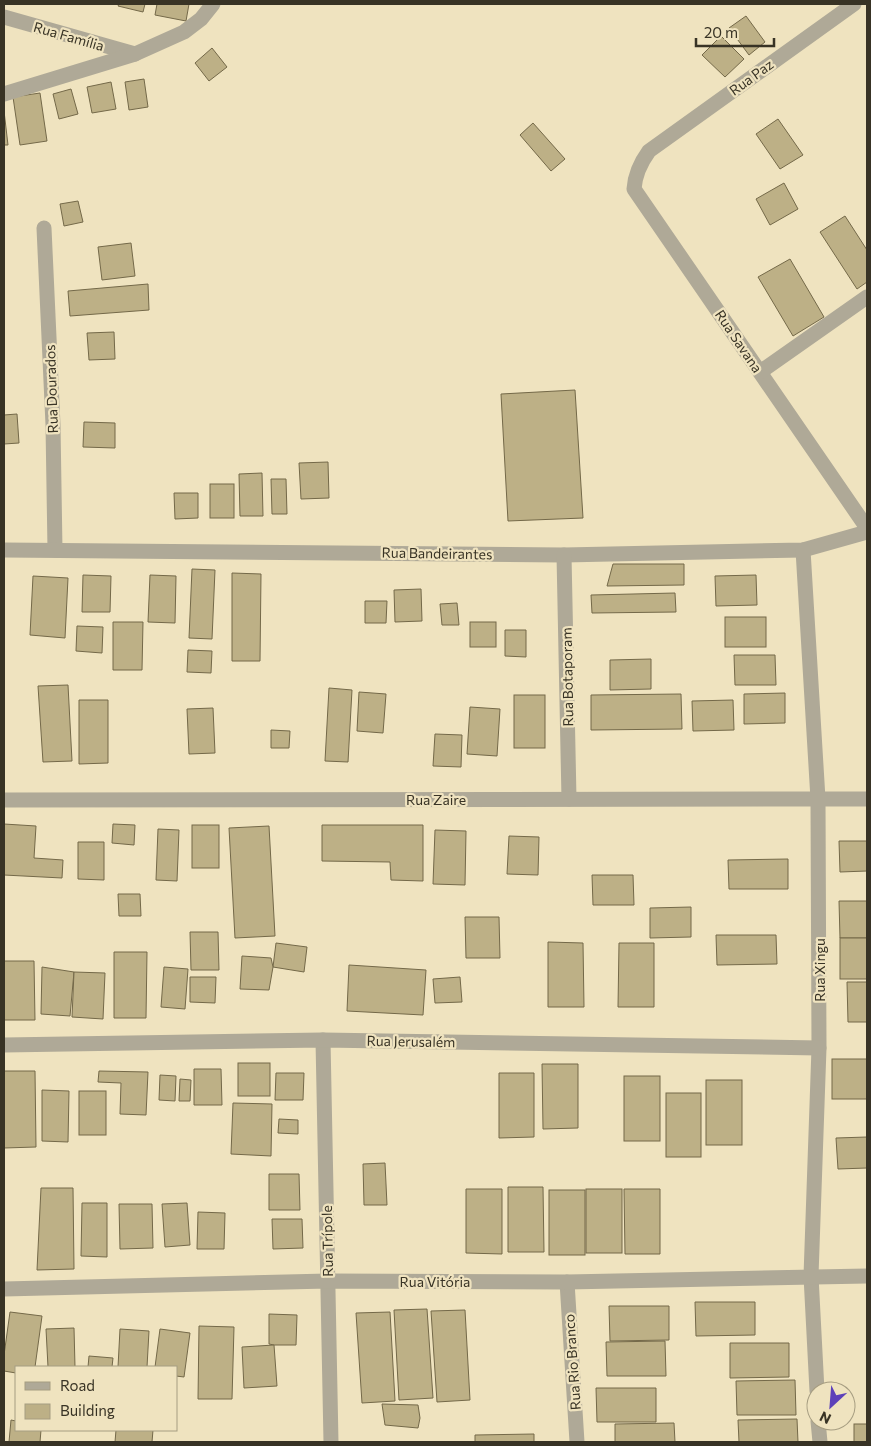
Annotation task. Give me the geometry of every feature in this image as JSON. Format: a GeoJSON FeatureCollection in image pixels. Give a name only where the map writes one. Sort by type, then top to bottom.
{"type":"FeatureCollection","features":[{"type":"Feature","properties":{"kind":"street"},"geometry":{"type":"LineString","coordinates":[[4,94],[135,54],[184,32],[202,19],[213,4]]}},
{"type":"Feature","properties":{"kind":"street","name":"Rua Paz"},"geometry":{"type":"LineString","coordinates":[[649,151],[854,4]]}},
{"type":"Feature","properties":{"kind":"street","name":"Rua Família"},"geometry":{"type":"LineString","coordinates":[[4,18],[135,54]]}},
{"type":"Feature","properties":{"kind":"street","name":"Rua Savana"},"geometry":{"type":"LineString","coordinates":[[649,151],[634,179],[634,188],[867,530]]}},
{"type":"Feature","properties":{"kind":"street","name":"Rua Dourados"},"geometry":{"type":"LineString","coordinates":[[44,228],[53,425],[55,550]]}},
{"type":"Feature","properties":{"kind":"street"},"geometry":{"type":"LineString","coordinates":[[760,372],[867,297]]}},
{"type":"Feature","properties":{"kind":"street","name":"Rua Bandeirantes"},"geometry":{"type":"LineString","coordinates":[[4,550],[564,554],[803,550],[867,530]]}},
{"type":"Feature","properties":{"kind":"street","name":"Rua Xingu"},"geometry":{"type":"LineString","coordinates":[[803,550],[818,799],[819,1048],[811,1276],[816,1381]]}},
{"type":"Feature","properties":{"kind":"street","name":"Rua Botaporam"},"geometry":{"type":"LineString","coordinates":[[564,554],[569,799]]}},
{"type":"Feature","properties":{"kind":"street","name":"Rua Zaire"},"geometry":{"type":"LineString","coordinates":[[4,800],[867,798]]}},
{"type":"Feature","properties":{"kind":"street","name":"Rua Jerusalém"},"geometry":{"type":"LineString","coordinates":[[4,1045],[324,1040],[819,1048]]}},
{"type":"Feature","properties":{"kind":"street","name":"Rua Trípole"},"geometry":{"type":"LineString","coordinates":[[324,1040],[331,1442]]}},
{"type":"Feature","properties":{"kind":"street","name":"Rua Vitória"},"geometry":{"type":"LineString","coordinates":[[4,1289],[328,1280],[567,1282],[867,1276]]}},
{"type":"Feature","properties":{"kind":"street","name":"Rua Rio Branco"},"geometry":{"type":"LineString","coordinates":[[567,1282],[577,1442]]}},
{"type":"Feature","properties":{"kind":"building"},"geometry":{"type":"Polygon","coordinates":[[[119,4],[145,4],[143,12],[118,6],[119,4]]]}},
{"type":"Feature","properties":{"kind":"building"},"geometry":{"type":"Polygon","coordinates":[[[157,4],[189,4],[186,21],[155,15],[157,4]]]}},
{"type":"Feature","properties":{"kind":"building"},"geometry":{"type":"Polygon","coordinates":[[[746,16],[765,42],[749,55],[729,28],[746,16]]]}},
{"type":"Feature","properties":{"kind":"building"},"geometry":{"type":"Polygon","coordinates":[[[721,36],[744,59],[725,77],[702,55],[721,36]]]}},
{"type":"Feature","properties":{"kind":"building"},"geometry":{"type":"Polygon","coordinates":[[[212,48],[227,67],[209,81],[195,63],[212,48]]]}},
{"type":"Feature","properties":{"kind":"building"},"geometry":{"type":"Polygon","coordinates":[[[144,79],[148,107],[129,110],[125,82],[144,79]]]}},
{"type":"Feature","properties":{"kind":"building"},"geometry":{"type":"Polygon","coordinates":[[[111,82],[116,109],[92,113],[87,87],[111,82]]]}},
{"type":"Feature","properties":{"kind":"building"},"geometry":{"type":"Polygon","coordinates":[[[71,89],[78,114],[59,119],[53,94],[71,89]]]}},
{"type":"Feature","properties":{"kind":"building"},"geometry":{"type":"Polygon","coordinates":[[[40,93],[47,141],[20,145],[13,97],[40,93]]]}},
{"type":"Feature","properties":{"kind":"building"},"geometry":{"type":"Polygon","coordinates":[[[4,111],[8,145],[4,145],[4,111]]]}},
{"type":"Feature","properties":{"kind":"building"},"geometry":{"type":"Polygon","coordinates":[[[778,119],[803,155],[780,169],[756,134],[778,119]]]}},
{"type":"Feature","properties":{"kind":"building"},"geometry":{"type":"Polygon","coordinates":[[[533,123],[565,159],[551,171],[520,135],[533,123]]]}},
{"type":"Feature","properties":{"kind":"building"},"geometry":{"type":"Polygon","coordinates":[[[784,183],[798,209],[770,225],[756,199],[784,183]]]}},
{"type":"Feature","properties":{"kind":"building"},"geometry":{"type":"Polygon","coordinates":[[[78,201],[83,222],[64,226],[60,204],[78,201]]]}},
{"type":"Feature","properties":{"kind":"building"},"geometry":{"type":"Polygon","coordinates":[[[845,216],[867,250],[867,282],[857,289],[820,232],[845,216]]]}},
{"type":"Feature","properties":{"kind":"building"},"geometry":{"type":"Polygon","coordinates":[[[131,243],[135,276],[102,280],[98,247],[131,243]]]}},
{"type":"Feature","properties":{"kind":"building"},"geometry":{"type":"Polygon","coordinates":[[[790,259],[824,317],[793,336],[758,277],[790,259]]]}},
{"type":"Feature","properties":{"kind":"building"},"geometry":{"type":"Polygon","coordinates":[[[148,284],[149,310],[70,316],[68,291],[148,284]]]}},
{"type":"Feature","properties":{"kind":"building"},"geometry":{"type":"Polygon","coordinates":[[[114,332],[115,359],[89,360],[87,333],[114,332]]]}},
{"type":"Feature","properties":{"kind":"building"},"geometry":{"type":"Polygon","coordinates":[[[575,390],[583,518],[508,521],[501,394],[575,390]]]}},
{"type":"Feature","properties":{"kind":"building"},"geometry":{"type":"Polygon","coordinates":[[[17,414],[19,443],[4,444],[4,415],[17,414]]]}},
{"type":"Feature","properties":{"kind":"building"},"geometry":{"type":"Polygon","coordinates":[[[84,422],[115,423],[115,448],[83,447],[84,422]]]}},
{"type":"Feature","properties":{"kind":"building"},"geometry":{"type":"Polygon","coordinates":[[[328,462],[329,498],[301,499],[299,463],[328,462]]]}},
{"type":"Feature","properties":{"kind":"building"},"geometry":{"type":"Polygon","coordinates":[[[262,473],[263,516],[240,516],[239,474],[262,473]]]}},
{"type":"Feature","properties":{"kind":"building"},"geometry":{"type":"Polygon","coordinates":[[[271,479],[286,479],[287,514],[272,514],[271,479]]]}},
{"type":"Feature","properties":{"kind":"building"},"geometry":{"type":"Polygon","coordinates":[[[210,484],[234,484],[234,518],[210,518],[210,484]]]}},
{"type":"Feature","properties":{"kind":"building"},"geometry":{"type":"Polygon","coordinates":[[[174,493],[198,493],[198,518],[175,519],[174,493]]]}},
{"type":"Feature","properties":{"kind":"building"},"geometry":{"type":"Polygon","coordinates":[[[613,564],[684,564],[684,585],[607,586],[613,564]]]}},
{"type":"Feature","properties":{"kind":"building"},"geometry":{"type":"Polygon","coordinates":[[[192,569],[215,570],[212,639],[189,638],[192,569]]]}},
{"type":"Feature","properties":{"kind":"building"},"geometry":{"type":"Polygon","coordinates":[[[232,573],[261,574],[260,661],[232,661],[232,573]]]}},
{"type":"Feature","properties":{"kind":"building"},"geometry":{"type":"Polygon","coordinates":[[[83,575],[111,576],[110,612],[82,612],[83,575]]]}},
{"type":"Feature","properties":{"kind":"building"},"geometry":{"type":"Polygon","coordinates":[[[150,575],[176,576],[175,623],[148,622],[150,575]]]}},
{"type":"Feature","properties":{"kind":"building"},"geometry":{"type":"Polygon","coordinates":[[[756,575],[757,605],[716,606],[715,576],[756,575]]]}},
{"type":"Feature","properties":{"kind":"building"},"geometry":{"type":"Polygon","coordinates":[[[33,576],[68,578],[65,638],[30,635],[33,576]]]}},
{"type":"Feature","properties":{"kind":"building"},"geometry":{"type":"Polygon","coordinates":[[[421,589],[422,621],[395,622],[394,590],[421,589]]]}},
{"type":"Feature","properties":{"kind":"building"},"geometry":{"type":"Polygon","coordinates":[[[675,593],[676,612],[592,613],[591,595],[675,593]]]}},
{"type":"Feature","properties":{"kind":"building"},"geometry":{"type":"Polygon","coordinates":[[[365,601],[387,601],[386,623],[365,623],[365,601]]]}},
{"type":"Feature","properties":{"kind":"building"},"geometry":{"type":"Polygon","coordinates":[[[457,603],[459,625],[442,625],[440,604],[457,603]]]}},
{"type":"Feature","properties":{"kind":"building"},"geometry":{"type":"Polygon","coordinates":[[[725,617],[766,617],[766,647],[725,647],[725,617]]]}},
{"type":"Feature","properties":{"kind":"building"},"geometry":{"type":"Polygon","coordinates":[[[113,622],[143,622],[142,670],[113,670],[113,622]]]}},
{"type":"Feature","properties":{"kind":"building"},"geometry":{"type":"Polygon","coordinates":[[[470,622],[496,622],[496,647],[470,647],[470,622]]]}},
{"type":"Feature","properties":{"kind":"building"},"geometry":{"type":"Polygon","coordinates":[[[77,626],[103,627],[102,653],[76,651],[77,626]]]}},
{"type":"Feature","properties":{"kind":"building"},"geometry":{"type":"Polygon","coordinates":[[[505,630],[526,630],[526,657],[505,656],[505,630]]]}},
{"type":"Feature","properties":{"kind":"building"},"geometry":{"type":"Polygon","coordinates":[[[188,650],[212,651],[211,673],[187,672],[188,650]]]}},
{"type":"Feature","properties":{"kind":"building"},"geometry":{"type":"Polygon","coordinates":[[[734,655],[775,655],[776,685],[735,685],[734,655]]]}},
{"type":"Feature","properties":{"kind":"building"},"geometry":{"type":"Polygon","coordinates":[[[651,659],[651,689],[610,690],[610,660],[651,659]]]}},
{"type":"Feature","properties":{"kind":"building"},"geometry":{"type":"Polygon","coordinates":[[[68,685],[72,761],[43,762],[38,686],[68,685]]]}},
{"type":"Feature","properties":{"kind":"building"},"geometry":{"type":"Polygon","coordinates":[[[329,688],[352,690],[348,762],[325,761],[329,688]]]}},
{"type":"Feature","properties":{"kind":"building"},"geometry":{"type":"Polygon","coordinates":[[[359,692],[386,694],[383,733],[357,731],[359,692]]]}},
{"type":"Feature","properties":{"kind":"building"},"geometry":{"type":"Polygon","coordinates":[[[785,693],[785,723],[744,724],[744,694],[785,693]]]}},
{"type":"Feature","properties":{"kind":"building"},"geometry":{"type":"Polygon","coordinates":[[[681,694],[682,729],[591,730],[591,695],[681,694]]]}},
{"type":"Feature","properties":{"kind":"building"},"geometry":{"type":"Polygon","coordinates":[[[514,695],[545,695],[545,748],[514,748],[514,695]]]}},
{"type":"Feature","properties":{"kind":"building"},"geometry":{"type":"Polygon","coordinates":[[[79,700],[108,700],[108,763],[79,764],[79,700]]]}},
{"type":"Feature","properties":{"kind":"building"},"geometry":{"type":"Polygon","coordinates":[[[733,700],[734,730],[693,731],[692,701],[733,700]]]}},
{"type":"Feature","properties":{"kind":"building"},"geometry":{"type":"Polygon","coordinates":[[[470,707],[500,709],[497,756],[467,754],[470,707]]]}},
{"type":"Feature","properties":{"kind":"building"},"geometry":{"type":"Polygon","coordinates":[[[213,708],[215,753],[189,754],[187,709],[213,708]]]}},
{"type":"Feature","properties":{"kind":"building"},"geometry":{"type":"Polygon","coordinates":[[[271,730],[290,731],[289,748],[271,748],[271,730]]]}},
{"type":"Feature","properties":{"kind":"building"},"geometry":{"type":"Polygon","coordinates":[[[435,734],[462,735],[461,767],[433,766],[435,734]]]}},
{"type":"Feature","properties":{"kind":"building"},"geometry":{"type":"Polygon","coordinates":[[[4,824],[36,826],[34,858],[63,860],[62,878],[4,875],[4,824]]]}},
{"type":"Feature","properties":{"kind":"building"},"geometry":{"type":"Polygon","coordinates":[[[113,824],[135,825],[134,845],[112,843],[113,824]]]}},
{"type":"Feature","properties":{"kind":"building"},"geometry":{"type":"Polygon","coordinates":[[[192,825],[219,825],[219,868],[192,868],[192,825]]]}},
{"type":"Feature","properties":{"kind":"building"},"geometry":{"type":"Polygon","coordinates":[[[322,825],[423,825],[423,881],[391,880],[390,862],[322,861],[322,825]]]}},
{"type":"Feature","properties":{"kind":"building"},"geometry":{"type":"Polygon","coordinates":[[[269,826],[275,936],[235,938],[229,828],[269,826]]]}},
{"type":"Feature","properties":{"kind":"building"},"geometry":{"type":"Polygon","coordinates":[[[158,829],[179,830],[177,881],[156,880],[158,829]]]}},
{"type":"Feature","properties":{"kind":"building"},"geometry":{"type":"Polygon","coordinates":[[[435,830],[466,831],[465,885],[433,884],[435,830]]]}},
{"type":"Feature","properties":{"kind":"building"},"geometry":{"type":"Polygon","coordinates":[[[509,836],[539,837],[538,875],[507,874],[509,836]]]}},
{"type":"Feature","properties":{"kind":"building"},"geometry":{"type":"Polygon","coordinates":[[[839,841],[867,841],[867,871],[840,872],[839,841]]]}},
{"type":"Feature","properties":{"kind":"building"},"geometry":{"type":"Polygon","coordinates":[[[78,842],[104,842],[104,880],[78,879],[78,842]]]}},
{"type":"Feature","properties":{"kind":"building"},"geometry":{"type":"Polygon","coordinates":[[[788,859],[788,889],[729,889],[728,860],[788,859]]]}},
{"type":"Feature","properties":{"kind":"building"},"geometry":{"type":"Polygon","coordinates":[[[592,875],[633,875],[634,905],[593,905],[592,875]]]}},
{"type":"Feature","properties":{"kind":"building"},"geometry":{"type":"Polygon","coordinates":[[[118,894],[140,894],[141,916],[119,916],[118,894]]]}},
{"type":"Feature","properties":{"kind":"building"},"geometry":{"type":"Polygon","coordinates":[[[839,901],[867,901],[867,938],[840,938],[839,901]]]}},
{"type":"Feature","properties":{"kind":"building"},"geometry":{"type":"Polygon","coordinates":[[[691,907],[691,937],[650,938],[650,908],[691,907]]]}},
{"type":"Feature","properties":{"kind":"building"},"geometry":{"type":"Polygon","coordinates":[[[465,917],[499,917],[500,958],[466,958],[465,917]]]}},
{"type":"Feature","properties":{"kind":"building"},"geometry":{"type":"Polygon","coordinates":[[[190,932],[218,932],[219,970],[191,970],[190,932]]]}},
{"type":"Feature","properties":{"kind":"building"},"geometry":{"type":"Polygon","coordinates":[[[716,935],[776,935],[777,964],[717,965],[716,935]]]}},
{"type":"Feature","properties":{"kind":"building"},"geometry":{"type":"Polygon","coordinates":[[[840,938],[867,938],[867,979],[840,979],[840,938]]]}},
{"type":"Feature","properties":{"kind":"building"},"geometry":{"type":"Polygon","coordinates":[[[548,942],[583,943],[584,1007],[548,1007],[548,942]]]}},
{"type":"Feature","properties":{"kind":"building"},"geometry":{"type":"Polygon","coordinates":[[[276,943],[307,947],[304,972],[273,967],[276,943]]]}},
{"type":"Feature","properties":{"kind":"building"},"geometry":{"type":"Polygon","coordinates":[[[619,943],[654,943],[654,1007],[618,1007],[619,943]]]}},
{"type":"Feature","properties":{"kind":"building"},"geometry":{"type":"Polygon","coordinates":[[[114,952],[147,952],[146,1018],[114,1018],[114,952]]]}},
{"type":"Feature","properties":{"kind":"building"},"geometry":{"type":"Polygon","coordinates":[[[242,956],[271,958],[273,967],[269,990],[240,989],[242,956]]]}},
{"type":"Feature","properties":{"kind":"building"},"geometry":{"type":"Polygon","coordinates":[[[4,961],[34,961],[35,1020],[4,1020],[4,961]]]}},
{"type":"Feature","properties":{"kind":"building"},"geometry":{"type":"Polygon","coordinates":[[[349,965],[426,970],[423,1015],[347,1011],[349,965]]]}},
{"type":"Feature","properties":{"kind":"building"},"geometry":{"type":"Polygon","coordinates":[[[42,967],[74,972],[70,1016],[41,1014],[42,967]]]}},
{"type":"Feature","properties":{"kind":"building"},"geometry":{"type":"Polygon","coordinates":[[[164,967],[188,969],[185,1009],[161,1007],[164,967]]]}},
{"type":"Feature","properties":{"kind":"building"},"geometry":{"type":"Polygon","coordinates":[[[74,972],[105,973],[103,1019],[72,1017],[74,972]]]}},
{"type":"Feature","properties":{"kind":"building"},"geometry":{"type":"Polygon","coordinates":[[[190,977],[216,977],[215,1003],[190,1002],[190,977]]]}},
{"type":"Feature","properties":{"kind":"building"},"geometry":{"type":"Polygon","coordinates":[[[460,977],[462,1002],[435,1003],[433,979],[460,977]]]}},
{"type":"Feature","properties":{"kind":"building"},"geometry":{"type":"Polygon","coordinates":[[[847,982],[867,982],[867,1022],[848,1022],[847,982]]]}},
{"type":"Feature","properties":{"kind":"building"},"geometry":{"type":"Polygon","coordinates":[[[832,1059],[867,1059],[867,1099],[832,1099],[832,1059]]]}},
{"type":"Feature","properties":{"kind":"building"},"geometry":{"type":"Polygon","coordinates":[[[238,1063],[270,1063],[270,1096],[238,1096],[238,1063]]]}},
{"type":"Feature","properties":{"kind":"building"},"geometry":{"type":"Polygon","coordinates":[[[542,1064],[578,1064],[578,1128],[543,1129],[542,1064]]]}},
{"type":"Feature","properties":{"kind":"building"},"geometry":{"type":"Polygon","coordinates":[[[194,1069],[221,1069],[222,1105],[194,1105],[194,1069]]]}},
{"type":"Feature","properties":{"kind":"building"},"geometry":{"type":"Polygon","coordinates":[[[4,1071],[35,1071],[36,1147],[4,1148],[4,1071]]]}},
{"type":"Feature","properties":{"kind":"building"},"geometry":{"type":"Polygon","coordinates":[[[99,1071],[148,1072],[146,1115],[120,1114],[121,1083],[98,1082],[99,1071]]]}},
{"type":"Feature","properties":{"kind":"building"},"geometry":{"type":"Polygon","coordinates":[[[276,1073],[304,1073],[303,1100],[275,1100],[276,1073]]]}},
{"type":"Feature","properties":{"kind":"building"},"geometry":{"type":"Polygon","coordinates":[[[499,1073],[534,1073],[534,1137],[499,1138],[499,1073]]]}},
{"type":"Feature","properties":{"kind":"building"},"geometry":{"type":"Polygon","coordinates":[[[160,1075],[176,1076],[175,1101],[159,1100],[160,1075]]]}},
{"type":"Feature","properties":{"kind":"building"},"geometry":{"type":"Polygon","coordinates":[[[624,1076],[660,1076],[660,1141],[624,1141],[624,1076]]]}},
{"type":"Feature","properties":{"kind":"building"},"geometry":{"type":"Polygon","coordinates":[[[180,1079],[191,1080],[190,1101],[179,1101],[180,1079]]]}},
{"type":"Feature","properties":{"kind":"building"},"geometry":{"type":"Polygon","coordinates":[[[706,1080],[742,1080],[742,1145],[706,1145],[706,1080]]]}},
{"type":"Feature","properties":{"kind":"building"},"geometry":{"type":"Polygon","coordinates":[[[42,1090],[69,1091],[68,1142],[42,1141],[42,1090]]]}},
{"type":"Feature","properties":{"kind":"building"},"geometry":{"type":"Polygon","coordinates":[[[79,1091],[106,1091],[106,1135],[79,1135],[79,1091]]]}},
{"type":"Feature","properties":{"kind":"building"},"geometry":{"type":"Polygon","coordinates":[[[666,1093],[701,1093],[701,1157],[666,1157],[666,1093]]]}},
{"type":"Feature","properties":{"kind":"building"},"geometry":{"type":"Polygon","coordinates":[[[233,1103],[272,1104],[271,1156],[231,1154],[233,1103]]]}},
{"type":"Feature","properties":{"kind":"building"},"geometry":{"type":"Polygon","coordinates":[[[279,1119],[298,1120],[298,1134],[278,1133],[279,1119]]]}},
{"type":"Feature","properties":{"kind":"building"},"geometry":{"type":"Polygon","coordinates":[[[867,1137],[867,1168],[838,1169],[836,1138],[867,1137]]]}},
{"type":"Feature","properties":{"kind":"building"},"geometry":{"type":"Polygon","coordinates":[[[385,1163],[387,1205],[364,1205],[363,1164],[385,1163]]]}},
{"type":"Feature","properties":{"kind":"building"},"geometry":{"type":"Polygon","coordinates":[[[269,1174],[299,1174],[300,1210],[269,1210],[269,1174]]]}},
{"type":"Feature","properties":{"kind":"building"},"geometry":{"type":"Polygon","coordinates":[[[508,1187],[543,1187],[544,1252],[508,1252],[508,1187]]]}},
{"type":"Feature","properties":{"kind":"building"},"geometry":{"type":"Polygon","coordinates":[[[41,1188],[73,1188],[74,1269],[37,1270],[41,1188]]]}},
{"type":"Feature","properties":{"kind":"building"},"geometry":{"type":"Polygon","coordinates":[[[466,1189],[502,1189],[502,1254],[466,1253],[466,1189]]]}},
{"type":"Feature","properties":{"kind":"building"},"geometry":{"type":"Polygon","coordinates":[[[586,1189],[622,1189],[622,1253],[586,1253],[586,1189]]]}},
{"type":"Feature","properties":{"kind":"building"},"geometry":{"type":"Polygon","coordinates":[[[624,1189],[660,1189],[660,1254],[625,1254],[624,1189]]]}},
{"type":"Feature","properties":{"kind":"building"},"geometry":{"type":"Polygon","coordinates":[[[549,1190],[585,1190],[585,1255],[549,1255],[549,1190]]]}},
{"type":"Feature","properties":{"kind":"building"},"geometry":{"type":"Polygon","coordinates":[[[82,1203],[107,1203],[107,1257],[81,1256],[82,1203]]]}},
{"type":"Feature","properties":{"kind":"building"},"geometry":{"type":"Polygon","coordinates":[[[187,1203],[190,1245],[165,1247],[162,1204],[187,1203]]]}},
{"type":"Feature","properties":{"kind":"building"},"geometry":{"type":"Polygon","coordinates":[[[119,1204],[152,1204],[153,1248],[120,1249],[119,1204]]]}},
{"type":"Feature","properties":{"kind":"building"},"geometry":{"type":"Polygon","coordinates":[[[198,1212],[225,1213],[224,1249],[197,1249],[198,1212]]]}},
{"type":"Feature","properties":{"kind":"building"},"geometry":{"type":"Polygon","coordinates":[[[272,1219],[302,1219],[303,1248],[273,1249],[272,1219]]]}},
{"type":"Feature","properties":{"kind":"building"},"geometry":{"type":"Polygon","coordinates":[[[695,1302],[755,1302],[755,1335],[696,1336],[695,1302]]]}},
{"type":"Feature","properties":{"kind":"building"},"geometry":{"type":"Polygon","coordinates":[[[609,1306],[669,1306],[669,1340],[610,1341],[609,1306]]]}},
{"type":"Feature","properties":{"kind":"building"},"geometry":{"type":"Polygon","coordinates":[[[427,1309],[433,1398],[399,1400],[394,1310],[427,1309]]]}},
{"type":"Feature","properties":{"kind":"building"},"geometry":{"type":"Polygon","coordinates":[[[465,1310],[470,1400],[437,1402],[431,1311],[465,1310]]]}},
{"type":"Feature","properties":{"kind":"building"},"geometry":{"type":"Polygon","coordinates":[[[10,1312],[42,1316],[35,1366],[15,1366],[15,1373],[4,1371],[4,1355],[10,1312]]]}},
{"type":"Feature","properties":{"kind":"building"},"geometry":{"type":"Polygon","coordinates":[[[390,1312],[395,1401],[362,1403],[356,1313],[390,1312]]]}},
{"type":"Feature","properties":{"kind":"building"},"geometry":{"type":"Polygon","coordinates":[[[269,1314],[297,1315],[296,1345],[269,1344],[269,1314]]]}},
{"type":"Feature","properties":{"kind":"building"},"geometry":{"type":"Polygon","coordinates":[[[199,1326],[234,1327],[232,1399],[198,1399],[199,1326]]]}},
{"type":"Feature","properties":{"kind":"building"},"geometry":{"type":"Polygon","coordinates":[[[74,1328],[75,1366],[48,1366],[46,1329],[74,1328]]]}},
{"type":"Feature","properties":{"kind":"building"},"geometry":{"type":"Polygon","coordinates":[[[120,1329],[149,1331],[147,1366],[118,1366],[120,1329]]]}},
{"type":"Feature","properties":{"kind":"building"},"geometry":{"type":"Polygon","coordinates":[[[160,1329],[190,1333],[184,1377],[178,1376],[178,1366],[155,1366],[160,1329]]]}},
{"type":"Feature","properties":{"kind":"building"},"geometry":{"type":"Polygon","coordinates":[[[665,1341],[666,1376],[607,1376],[606,1342],[665,1341]]]}},
{"type":"Feature","properties":{"kind":"building"},"geometry":{"type":"Polygon","coordinates":[[[730,1343],[789,1343],[789,1377],[730,1378],[730,1343]]]}},
{"type":"Feature","properties":{"kind":"building"},"geometry":{"type":"Polygon","coordinates":[[[274,1345],[277,1386],[244,1388],[242,1347],[274,1345]]]}},
{"type":"Feature","properties":{"kind":"building"},"geometry":{"type":"Polygon","coordinates":[[[89,1356],[113,1358],[112,1366],[88,1366],[89,1356]]]}},
{"type":"Feature","properties":{"kind":"building"},"geometry":{"type":"Polygon","coordinates":[[[795,1380],[796,1415],[737,1415],[736,1381],[795,1380]]]}},
{"type":"Feature","properties":{"kind":"building"},"geometry":{"type":"Polygon","coordinates":[[[596,1388],[656,1388],[656,1422],[597,1422],[596,1388]]]}},
{"type":"Feature","properties":{"kind":"building"},"geometry":{"type":"Polygon","coordinates":[[[382,1404],[418,1405],[420,1418],[418,1428],[385,1425],[382,1404]]]}},
{"type":"Feature","properties":{"kind":"building"},"geometry":{"type":"Polygon","coordinates":[[[797,1419],[798,1442],[739,1442],[738,1420],[797,1419]]]}},
{"type":"Feature","properties":{"kind":"building"},"geometry":{"type":"Polygon","coordinates":[[[11,1420],[15,1421],[15,1431],[41,1431],[40,1442],[9,1442],[11,1420]]]}},
{"type":"Feature","properties":{"kind":"building"},"geometry":{"type":"Polygon","coordinates":[[[674,1423],[675,1442],[615,1442],[615,1424],[674,1423]]]}},
{"type":"Feature","properties":{"kind":"building"},"geometry":{"type":"Polygon","coordinates":[[[856,1424],[867,1424],[867,1442],[854,1442],[856,1424]]]}},
{"type":"Feature","properties":{"kind":"building"},"geometry":{"type":"Polygon","coordinates":[[[116,1431],[153,1431],[152,1442],[115,1442],[116,1431]]]}},
{"type":"Feature","properties":{"kind":"building"},"geometry":{"type":"Polygon","coordinates":[[[534,1434],[534,1442],[475,1442],[475,1435],[534,1434]]]}}]}
